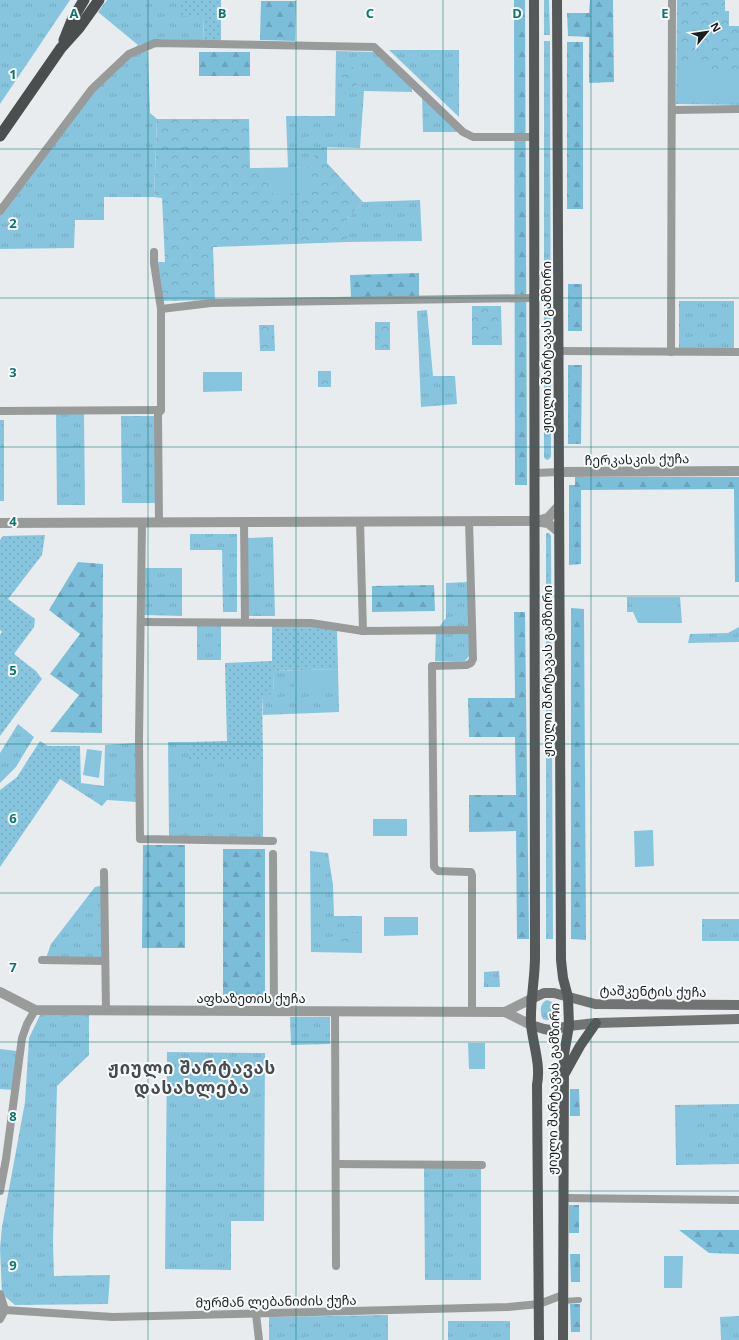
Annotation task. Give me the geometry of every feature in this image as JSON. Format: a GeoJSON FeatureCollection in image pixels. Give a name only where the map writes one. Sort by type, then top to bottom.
{"type":"FeatureCollection","features":[{"type":"Feature","properties":{"kind":"highway"},"geometry":{"type":"LineString","coordinates":[[61,48],[72,20],[84,0]]}},
{"type":"Feature","properties":{"kind":"highway"},"geometry":{"type":"LineString","coordinates":[[0,136],[61,48],[79,28],[99,0]]}},
{"type":"Feature","properties":{"kind":"main road","name":"ჟიული შარტავას გამზირი"},"geometry":{"type":"LineString","coordinates":[[534,0],[535,957],[531,999],[531,1025],[537,1056],[539,1340]]}},
{"type":"Feature","properties":{"kind":"main road","name":"ჟიული შარტავას გამზირი"},"geometry":{"type":"LineString","coordinates":[[557,0],[561,960],[563,978],[568,997],[569,1026],[564,1054],[563,1340]]}},
{"type":"Feature","properties":{"kind":"main road"},"geometry":{"type":"LineString","coordinates":[[531,999],[544,993],[554,993],[568,997]]}},
{"type":"Feature","properties":{"kind":"main road","name":"ტაშკენტის ქუჩა"},"geometry":{"type":"LineString","coordinates":[[568,997],[595,1004],[739,1005]]}},
{"type":"Feature","properties":{"kind":"main road"},"geometry":{"type":"LineString","coordinates":[[531,1025],[544,1030],[550,1030],[596,1023],[739,1019]]}},
{"type":"Feature","properties":{"kind":"main road"},"geometry":{"type":"LineString","coordinates":[[564,1074],[580,1046],[596,1023]]}},
{"type":"Feature","properties":{"kind":"street"},"geometry":{"type":"LineString","coordinates":[[671,352],[672,0]]}},
{"type":"Feature","properties":{"kind":"street"},"geometry":{"type":"LineString","coordinates":[[0,211],[92,89],[128,54],[155,43],[374,47],[463,132],[473,137],[534,137]]}},
{"type":"Feature","properties":{"kind":"street"},"geometry":{"type":"LineString","coordinates":[[672,110],[739,109]]}},
{"type":"Feature","properties":{"kind":"street"},"geometry":{"type":"LineString","coordinates":[[154,252],[160,309],[161,410],[158,414],[159,523]]}},
{"type":"Feature","properties":{"kind":"street"},"geometry":{"type":"LineString","coordinates":[[160,309],[211,302],[534,298]]}},
{"type":"Feature","properties":{"kind":"street"},"geometry":{"type":"LineString","coordinates":[[559,351],[739,352]]}},
{"type":"Feature","properties":{"kind":"street"},"geometry":{"type":"LineString","coordinates":[[0,411],[161,410]]}},
{"type":"Feature","properties":{"kind":"street","name":"ჩერკასკის ქუჩა"},"geometry":{"type":"LineString","coordinates":[[534,472],[739,471]]}},
{"type":"Feature","properties":{"kind":"street"},"geometry":{"type":"LineString","coordinates":[[534,521],[548,518],[559,506]]}},
{"type":"Feature","properties":{"kind":"street"},"geometry":{"type":"LineString","coordinates":[[469,521],[473,659],[471,663],[467,665],[432,666],[434,867],[438,871],[471,872],[472,875],[472,1012]]}},
{"type":"Feature","properties":{"kind":"street"},"geometry":{"type":"LineString","coordinates":[[0,524],[534,521],[548,523],[559,532]]}},
{"type":"Feature","properties":{"kind":"street"},"geometry":{"type":"LineString","coordinates":[[244,522],[245,622]]}},
{"type":"Feature","properties":{"kind":"street"},"geometry":{"type":"LineString","coordinates":[[360,522],[363,631]]}},
{"type":"Feature","properties":{"kind":"street"},"geometry":{"type":"LineString","coordinates":[[142,523],[139,739],[140,839],[273,841]]}},
{"type":"Feature","properties":{"kind":"street"},"geometry":{"type":"LineString","coordinates":[[141,622],[311,622],[363,631],[472,630]]}},
{"type":"Feature","properties":{"kind":"street"},"geometry":{"type":"LineString","coordinates":[[274,854],[274,1011]]}},
{"type":"Feature","properties":{"kind":"street"},"geometry":{"type":"LineString","coordinates":[[104,872],[106,1010]]}},
{"type":"Feature","properties":{"kind":"street"},"geometry":{"type":"LineString","coordinates":[[42,960],[105,961]]}},
{"type":"Feature","properties":{"kind":"street","name":"აფხაზეთის ქუჩა"},"geometry":{"type":"LineString","coordinates":[[0,992],[35,1010],[505,1012],[531,999]]}},
{"type":"Feature","properties":{"kind":"street"},"geometry":{"type":"LineString","coordinates":[[0,1191],[6,1159],[22,1038],[27,1024],[35,1010]]}},
{"type":"Feature","properties":{"kind":"street"},"geometry":{"type":"LineString","coordinates":[[335,1012],[336,1266]]}},
{"type":"Feature","properties":{"kind":"street","name":"აფხაზეთის ქუჩა"},"geometry":{"type":"LineString","coordinates":[[505,1012],[531,1025]]}},
{"type":"Feature","properties":{"kind":"street"},"geometry":{"type":"LineString","coordinates":[[336,1164],[482,1165]]}},
{"type":"Feature","properties":{"kind":"street"},"geometry":{"type":"LineString","coordinates":[[563,1198],[739,1200]]}},
{"type":"Feature","properties":{"kind":"street"},"geometry":{"type":"LineString","coordinates":[[0,1294],[3,1309],[0,1319]]}},
{"type":"Feature","properties":{"kind":"street"},"geometry":{"type":"LineString","coordinates":[[563,1298],[579,1300]]}},
{"type":"Feature","properties":{"kind":"street","name":"მურმან ლებანიძის ქუჩა"},"geometry":{"type":"LineString","coordinates":[[3,1309],[113,1316],[256,1314],[508,1307],[539,1304],[563,1298]]}},
{"type":"Feature","properties":{"kind":"street"},"geometry":{"type":"LineString","coordinates":[[256,1314],[259,1340]]}},
{"type":"Feature","properties":{"kind":"green space"},"geometry":{"type":"Polygon","coordinates":[[[0,0],[70,0],[0,104],[0,0]]]}},
{"type":"Feature","properties":{"kind":"green space"},"geometry":{"type":"Polygon","coordinates":[[[107,0],[179,0],[179,16],[204,16],[203,43],[192,40],[159,39],[139,45],[148,52],[150,113],[157,119],[154,197],[104,197],[104,220],[75,220],[74,248],[0,249],[0,207],[90,87],[138,45],[98,12],[107,0]]]}},
{"type":"Feature","properties":{"kind":"green space"},"geometry":{"type":"Polygon","coordinates":[[[179,0],[221,0],[221,44],[203,43],[204,17],[179,16],[179,0]]]}},
{"type":"Feature","properties":{"kind":"green space"},"geometry":{"type":"Polygon","coordinates":[[[514,0],[525,0],[527,485],[515,485],[514,0]]]}},
{"type":"Feature","properties":{"kind":"green space"},"geometry":{"type":"Polygon","coordinates":[[[544,0],[549,0],[550,35],[544,35],[544,0]]]}},
{"type":"Feature","properties":{"kind":"green space"},"geometry":{"type":"Polygon","coordinates":[[[590,0],[613,0],[614,82],[589,83],[589,37],[568,36],[567,13],[589,13],[590,0]]]}},
{"type":"Feature","properties":{"kind":"green space"},"geometry":{"type":"Polygon","coordinates":[[[677,0],[725,0],[725,11],[729,11],[729,26],[739,26],[739,105],[676,104],[677,0]]]}},
{"type":"Feature","properties":{"kind":"green space"},"geometry":{"type":"Polygon","coordinates":[[[261,1],[296,1],[295,41],[260,40],[261,1]]]}},
{"type":"Feature","properties":{"kind":"green space"},"geometry":{"type":"Polygon","coordinates":[[[544,41],[550,41],[551,457],[548,460],[544,457],[544,41]]]}},
{"type":"Feature","properties":{"kind":"green space"},"geometry":{"type":"Polygon","coordinates":[[[567,42],[583,42],[583,209],[567,209],[567,42]]]}},
{"type":"Feature","properties":{"kind":"green space"},"geometry":{"type":"Polygon","coordinates":[[[389,50],[459,50],[459,117],[389,50]]]}},
{"type":"Feature","properties":{"kind":"green space"},"geometry":{"type":"Polygon","coordinates":[[[336,51],[375,52],[412,84],[412,92],[364,91],[360,148],[314,147],[314,167],[288,168],[286,116],[335,116],[336,51]]]}},
{"type":"Feature","properties":{"kind":"green space"},"geometry":{"type":"Polygon","coordinates":[[[199,52],[250,52],[250,76],[199,76],[199,52]]]}},
{"type":"Feature","properties":{"kind":"green space"},"geometry":{"type":"Polygon","coordinates":[[[679,63],[700,64],[700,103],[679,102],[679,63]]]}},
{"type":"Feature","properties":{"kind":"green space"},"geometry":{"type":"Polygon","coordinates":[[[342,67],[356,67],[357,93],[342,93],[342,67]]]}},
{"type":"Feature","properties":{"kind":"green space"},"geometry":{"type":"Polygon","coordinates":[[[702,73],[739,74],[739,103],[702,103],[702,73]]]}},
{"type":"Feature","properties":{"kind":"green space"},"geometry":{"type":"Polygon","coordinates":[[[422,96],[459,132],[423,132],[422,96]]]}},
{"type":"Feature","properties":{"kind":"green space"},"geometry":{"type":"Polygon","coordinates":[[[157,119],[249,119],[250,168],[314,167],[314,147],[327,147],[327,163],[363,202],[347,219],[347,242],[213,247],[215,300],[157,301],[156,262],[165,262],[162,198],[154,197],[157,119]]]}},
{"type":"Feature","properties":{"kind":"green space"},"geometry":{"type":"Polygon","coordinates":[[[312,172],[313,192],[273,195],[271,174],[312,172]]]}},
{"type":"Feature","properties":{"kind":"green space"},"geometry":{"type":"Polygon","coordinates":[[[420,200],[422,241],[347,242],[347,219],[363,202],[420,200]]]}},
{"type":"Feature","properties":{"kind":"green space"},"geometry":{"type":"Polygon","coordinates":[[[419,273],[419,296],[351,298],[350,275],[419,273]]]}},
{"type":"Feature","properties":{"kind":"green space"},"geometry":{"type":"Polygon","coordinates":[[[568,284],[582,284],[582,331],[568,331],[568,284]]]}},
{"type":"Feature","properties":{"kind":"green space"},"geometry":{"type":"Polygon","coordinates":[[[679,301],[734,301],[734,349],[679,349],[679,301]]]}},
{"type":"Feature","properties":{"kind":"green space"},"geometry":{"type":"Polygon","coordinates":[[[472,306],[501,306],[502,345],[472,345],[472,306]]]}},
{"type":"Feature","properties":{"kind":"green space"},"geometry":{"type":"Polygon","coordinates":[[[427,310],[433,376],[455,376],[457,404],[421,407],[417,311],[427,310]]]}},
{"type":"Feature","properties":{"kind":"green space"},"geometry":{"type":"Polygon","coordinates":[[[375,322],[390,322],[390,350],[375,350],[375,322]]]}},
{"type":"Feature","properties":{"kind":"green space"},"geometry":{"type":"Polygon","coordinates":[[[259,325],[274,325],[275,351],[260,351],[259,325]]]}},
{"type":"Feature","properties":{"kind":"green space"},"geometry":{"type":"Polygon","coordinates":[[[568,365],[582,365],[581,444],[568,444],[568,365]]]}},
{"type":"Feature","properties":{"kind":"green space"},"geometry":{"type":"Polygon","coordinates":[[[318,371],[331,371],[331,387],[318,387],[318,371]]]}},
{"type":"Feature","properties":{"kind":"green space"},"geometry":{"type":"Polygon","coordinates":[[[203,372],[242,372],[242,391],[203,392],[203,372]]]}},
{"type":"Feature","properties":{"kind":"green space"},"geometry":{"type":"Polygon","coordinates":[[[84,413],[85,505],[57,505],[56,414],[84,413]]]}},
{"type":"Feature","properties":{"kind":"green space"},"geometry":{"type":"Polygon","coordinates":[[[121,416],[155,416],[156,503],[122,503],[121,416]]]}},
{"type":"Feature","properties":{"kind":"green space"},"geometry":{"type":"Polygon","coordinates":[[[0,420],[4,420],[4,501],[0,501],[0,420]]]}},
{"type":"Feature","properties":{"kind":"green space"},"geometry":{"type":"Polygon","coordinates":[[[575,477],[739,477],[739,582],[735,582],[734,489],[581,490],[581,564],[569,565],[569,485],[575,485],[575,477]]]}},
{"type":"Feature","properties":{"kind":"green space"},"geometry":{"type":"Polygon","coordinates":[[[546,533],[549,533],[551,536],[553,939],[546,939],[546,533]]]}},
{"type":"Feature","properties":{"kind":"green space"},"geometry":{"type":"Polygon","coordinates":[[[190,534],[237,534],[237,612],[223,612],[222,550],[190,550],[190,534]]]}},
{"type":"Feature","properties":{"kind":"green space"},"geometry":{"type":"Polygon","coordinates":[[[45,535],[42,555],[8,599],[35,619],[34,627],[14,654],[36,671],[42,679],[0,736],[0,635],[2,632],[0,630],[0,540],[3,536],[45,535]]]}},
{"type":"Feature","properties":{"kind":"green space"},"geometry":{"type":"Polygon","coordinates":[[[273,537],[275,616],[248,616],[247,538],[273,537]]]}},
{"type":"Feature","properties":{"kind":"green space"},"geometry":{"type":"Polygon","coordinates":[[[78,562],[103,564],[102,733],[50,732],[79,695],[50,674],[80,634],[49,610],[78,562]]]}},
{"type":"Feature","properties":{"kind":"green space"},"geometry":{"type":"Polygon","coordinates":[[[145,568],[182,568],[182,616],[144,615],[145,568]]]}},
{"type":"Feature","properties":{"kind":"green space"},"geometry":{"type":"Polygon","coordinates":[[[468,582],[470,655],[465,661],[435,661],[436,631],[446,618],[446,583],[468,582]]]}},
{"type":"Feature","properties":{"kind":"green space"},"geometry":{"type":"Polygon","coordinates":[[[434,585],[435,611],[372,612],[372,586],[434,585]]]}},
{"type":"Feature","properties":{"kind":"green space"},"geometry":{"type":"Polygon","coordinates":[[[627,597],[680,597],[682,623],[638,623],[633,612],[627,612],[627,597]]]}},
{"type":"Feature","properties":{"kind":"green space"},"geometry":{"type":"Polygon","coordinates":[[[677,600],[678,620],[638,621],[637,602],[677,600]]]}},
{"type":"Feature","properties":{"kind":"green space"},"geometry":{"type":"Polygon","coordinates":[[[571,608],[584,609],[586,940],[571,939],[571,608]]]}},
{"type":"Feature","properties":{"kind":"green space"},"geometry":{"type":"Polygon","coordinates":[[[514,612],[525,612],[529,939],[517,939],[516,831],[469,832],[469,795],[516,795],[515,737],[469,737],[468,698],[515,698],[514,612]]]}},
{"type":"Feature","properties":{"kind":"green space"},"geometry":{"type":"Polygon","coordinates":[[[197,625],[221,625],[221,660],[197,660],[197,625]]]}},
{"type":"Feature","properties":{"kind":"green space"},"geometry":{"type":"Polygon","coordinates":[[[312,625],[337,630],[338,669],[273,671],[274,694],[262,695],[263,759],[189,759],[191,742],[227,741],[225,663],[272,661],[272,626],[312,625]]]}},
{"type":"Feature","properties":{"kind":"green space"},"geometry":{"type":"Polygon","coordinates":[[[739,627],[739,642],[688,643],[690,634],[728,633],[739,627]]]}},
{"type":"Feature","properties":{"kind":"green space"},"geometry":{"type":"Polygon","coordinates":[[[338,669],[339,712],[263,715],[262,694],[274,694],[273,671],[338,669]]]}},
{"type":"Feature","properties":{"kind":"green space"},"geometry":{"type":"Polygon","coordinates":[[[294,672],[333,672],[333,690],[295,691],[294,672]]]}},
{"type":"Feature","properties":{"kind":"green space"},"geometry":{"type":"Polygon","coordinates":[[[18,724],[34,737],[16,767],[0,783],[0,753],[18,724]]]}},
{"type":"Feature","properties":{"kind":"green space"},"geometry":{"type":"Polygon","coordinates":[[[40,741],[48,746],[80,746],[81,783],[77,790],[60,779],[0,867],[0,790],[17,777],[40,741]]]}},
{"type":"Feature","properties":{"kind":"green space"},"geometry":{"type":"Polygon","coordinates":[[[168,742],[191,742],[190,759],[263,759],[263,838],[169,837],[168,742]]]}},
{"type":"Feature","properties":{"kind":"green space"},"geometry":{"type":"Polygon","coordinates":[[[136,743],[137,802],[107,800],[102,806],[77,790],[81,783],[104,786],[105,745],[136,743]]]}},
{"type":"Feature","properties":{"kind":"green space"},"geometry":{"type":"Polygon","coordinates":[[[87,749],[102,751],[99,778],[83,775],[87,749]]]}},
{"type":"Feature","properties":{"kind":"green space"},"geometry":{"type":"Polygon","coordinates":[[[373,819],[407,819],[407,836],[373,836],[373,819]]]}},
{"type":"Feature","properties":{"kind":"green space"},"geometry":{"type":"Polygon","coordinates":[[[653,830],[654,866],[635,867],[634,831],[653,830]]]}},
{"type":"Feature","properties":{"kind":"green space"},"geometry":{"type":"Polygon","coordinates":[[[143,845],[185,845],[185,948],[142,948],[143,845]]]}},
{"type":"Feature","properties":{"kind":"green space"},"geometry":{"type":"Polygon","coordinates":[[[223,849],[265,849],[265,995],[223,995],[223,849]]]}},
{"type":"Feature","properties":{"kind":"green space"},"geometry":{"type":"Polygon","coordinates":[[[310,851],[328,853],[333,885],[334,916],[362,916],[362,953],[311,952],[310,851]]]}},
{"type":"Feature","properties":{"kind":"green space"},"geometry":{"type":"Polygon","coordinates":[[[101,886],[102,958],[46,958],[51,944],[95,887],[101,886]]]}},
{"type":"Feature","properties":{"kind":"green space"},"geometry":{"type":"Polygon","coordinates":[[[384,917],[418,917],[418,935],[384,936],[384,917]]]}},
{"type":"Feature","properties":{"kind":"green space"},"geometry":{"type":"Polygon","coordinates":[[[702,919],[739,919],[739,941],[702,941],[702,919]]]}},
{"type":"Feature","properties":{"kind":"green space"},"geometry":{"type":"Polygon","coordinates":[[[338,932],[361,932],[361,948],[338,947],[338,932]]]}},
{"type":"Feature","properties":{"kind":"green space"},"geometry":{"type":"Polygon","coordinates":[[[499,971],[500,987],[484,987],[484,972],[499,971]]]}},
{"type":"Feature","properties":{"kind":"green space"},"geometry":{"type":"Polygon","coordinates":[[[547,1000],[552,1002],[554,1017],[547,1020],[543,1019],[541,1014],[541,1006],[544,1001],[547,1000]]]}},
{"type":"Feature","properties":{"kind":"green space"},"geometry":{"type":"Polygon","coordinates":[[[40,1015],[89,1015],[89,1055],[57,1086],[53,1242],[54,1276],[110,1275],[108,1304],[15,1305],[2,1294],[0,1248],[2,1227],[25,1102],[29,1038],[40,1015]]]}},
{"type":"Feature","properties":{"kind":"green space"},"geometry":{"type":"Polygon","coordinates":[[[290,1017],[330,1017],[330,1044],[291,1045],[290,1017]]]}},
{"type":"Feature","properties":{"kind":"green space"},"geometry":{"type":"Polygon","coordinates":[[[468,1043],[485,1043],[485,1069],[469,1069],[468,1043]]]}},
{"type":"Feature","properties":{"kind":"green space"},"geometry":{"type":"Polygon","coordinates":[[[0,1049],[17,1051],[13,1090],[0,1089],[0,1049]]]}},
{"type":"Feature","properties":{"kind":"green space"},"geometry":{"type":"Polygon","coordinates":[[[167,1052],[265,1053],[264,1221],[231,1221],[231,1270],[165,1269],[167,1052]]]}},
{"type":"Feature","properties":{"kind":"green space"},"geometry":{"type":"Polygon","coordinates":[[[570,1089],[579,1089],[580,1116],[570,1116],[570,1089]]]}},
{"type":"Feature","properties":{"kind":"green space"},"geometry":{"type":"Polygon","coordinates":[[[739,1104],[739,1164],[676,1165],[675,1105],[739,1104]]]}},
{"type":"Feature","properties":{"kind":"green space"},"geometry":{"type":"Polygon","coordinates":[[[677,1108],[698,1108],[698,1148],[677,1148],[677,1108]]]}},
{"type":"Feature","properties":{"kind":"green space"},"geometry":{"type":"Polygon","coordinates":[[[424,1166],[481,1166],[481,1280],[425,1280],[424,1166]]]}},
{"type":"Feature","properties":{"kind":"green space"},"geometry":{"type":"Polygon","coordinates":[[[569,1205],[579,1205],[579,1233],[569,1233],[569,1205]]]}},
{"type":"Feature","properties":{"kind":"green space"},"geometry":{"type":"Polygon","coordinates":[[[679,1230],[739,1230],[739,1254],[709,1253],[679,1230]]]}},
{"type":"Feature","properties":{"kind":"green space"},"geometry":{"type":"Polygon","coordinates":[[[570,1254],[580,1254],[580,1282],[571,1282],[570,1254]]]}},
{"type":"Feature","properties":{"kind":"green space"},"geometry":{"type":"Polygon","coordinates":[[[664,1256],[683,1256],[682,1288],[664,1288],[664,1256]]]}},
{"type":"Feature","properties":{"kind":"green space"},"geometry":{"type":"Polygon","coordinates":[[[570,1304],[580,1304],[580,1332],[571,1332],[570,1304]]]}},
{"type":"Feature","properties":{"kind":"green space"},"geometry":{"type":"Polygon","coordinates":[[[388,1315],[388,1340],[269,1340],[269,1317],[388,1315]]]}},
{"type":"Feature","properties":{"kind":"green space"},"geometry":{"type":"Polygon","coordinates":[[[739,1316],[739,1340],[721,1340],[720,1317],[739,1316]]]}},
{"type":"Feature","properties":{"kind":"green space"},"geometry":{"type":"Polygon","coordinates":[[[448,1321],[510,1321],[510,1340],[448,1340],[448,1321]]]}},
{"type":"Feature","properties":{"kind":"district","name":"ჟიული შარტავას დასახლება"},"geometry":{"type":"Point","coordinates":[192,1077]}}]}
